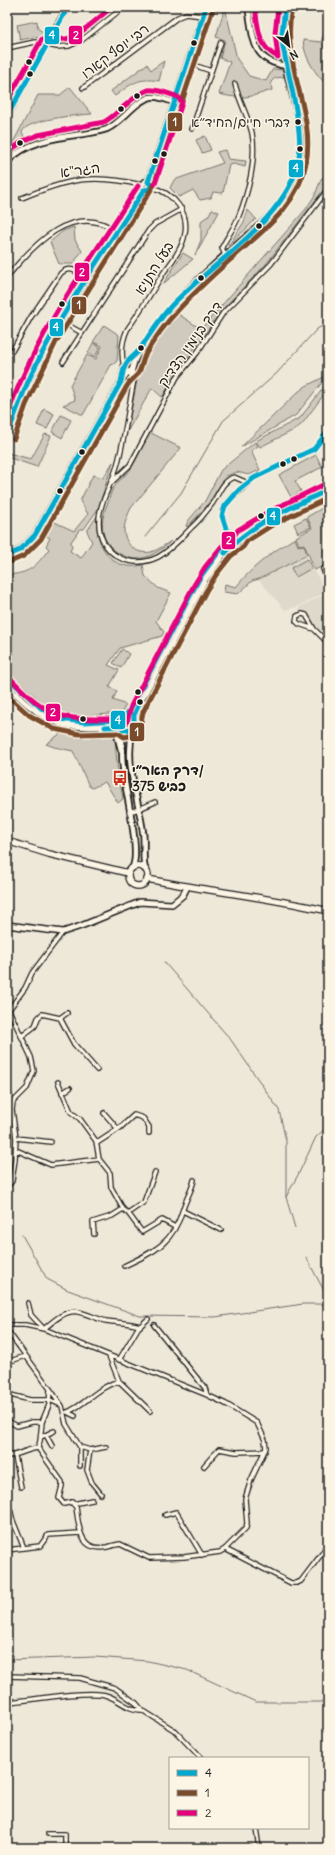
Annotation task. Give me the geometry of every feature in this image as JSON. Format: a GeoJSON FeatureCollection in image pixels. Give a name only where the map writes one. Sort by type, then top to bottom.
{"type":"FeatureCollection","features":[{"type":"Feature","properties":{"kind":"main road"},"geometry":{"type":"LineString","coordinates":[[7,841],[128,873]]}},
{"type":"Feature","properties":{"kind":"main road"},"geometry":{"type":"LineString","coordinates":[[139,866],[145,869],[147,872],[147,879],[140,885],[133,885],[128,880],[128,873],[132,868],[139,866]]}},
{"type":"Feature","properties":{"kind":"main road"},"geometry":{"type":"LineString","coordinates":[[147,879],[328,911]]}},
{"type":"Feature","properties":{"kind":"main road"},"geometry":{"type":"LineString","coordinates":[[7,925],[63,932],[140,902],[172,904],[178,901],[187,887]]}},
{"type":"Feature","properties":{"kind":"street"},"geometry":{"type":"LineString","coordinates":[[7,116],[68,7]]}},
{"type":"Feature","properties":{"kind":"street"},"geometry":{"type":"LineString","coordinates":[[7,48],[35,42],[64,47],[75,44],[124,7]]}},
{"type":"Feature","properties":{"kind":"street"},"geometry":{"type":"LineString","coordinates":[[151,188],[148,182],[206,7]]}},
{"type":"Feature","properties":{"kind":"street"},"geometry":{"type":"LineString","coordinates":[[248,7],[254,39],[260,54],[268,61],[286,66]]}},
{"type":"Feature","properties":{"kind":"street"},"geometry":{"type":"LineString","coordinates":[[7,556],[20,550],[35,535],[128,368],[172,305],[277,208],[291,186],[298,167],[300,137],[286,66],[282,33],[285,7]]}},
{"type":"Feature","properties":{"kind":"street","name":"רבי יוסף קארו"},"geometry":{"type":"LineString","coordinates":[[83,88],[178,17],[186,14],[203,16]]}},
{"type":"Feature","properties":{"kind":"street"},"geometry":{"type":"LineString","coordinates":[[192,129],[221,42]]}},
{"type":"Feature","properties":{"kind":"street"},"geometry":{"type":"LineString","coordinates":[[188,63],[211,71]]}},
{"type":"Feature","properties":{"kind":"street"},"geometry":{"type":"LineString","coordinates":[[225,256],[222,248],[239,217],[243,204],[253,151],[252,135],[247,115],[234,84]]}},
{"type":"Feature","properties":{"kind":"street"},"geometry":{"type":"LineString","coordinates":[[7,162],[28,146],[40,142],[107,129],[117,123],[137,105],[150,97],[175,103]]}},
{"type":"Feature","properties":{"kind":"street"},"geometry":{"type":"LineString","coordinates":[[7,103],[12,106]]}},
{"type":"Feature","properties":{"kind":"street","name":"הגר\"א"},"geometry":{"type":"LineString","coordinates":[[22,198],[48,187],[77,179],[107,178],[142,185]]}},
{"type":"Feature","properties":{"kind":"street"},"geometry":{"type":"LineString","coordinates":[[144,190],[142,185],[144,182],[148,182]]}},
{"type":"Feature","properties":{"kind":"street"},"geometry":{"type":"LineString","coordinates":[[7,437],[20,398],[59,320],[118,232],[144,190],[151,188],[165,192],[172,196],[182,209],[155,224],[149,230],[63,362]]}},
{"type":"Feature","properties":{"kind":"street","name":"דרך בנימין הצדיק"},"geometry":{"type":"LineString","coordinates":[[112,483],[130,465],[177,377],[197,353],[223,313],[271,264],[328,189]]}},
{"type":"Feature","properties":{"kind":"street","name":"בעל התניא"},"geometry":{"type":"LineString","coordinates":[[112,483],[120,457],[132,389],[132,378],[123,348],[128,330],[182,245],[186,224],[182,209]]}},
{"type":"Feature","properties":{"kind":"street"},"geometry":{"type":"LineString","coordinates":[[7,277],[34,247],[63,226],[78,222],[94,222],[118,232]]}},
{"type":"Feature","properties":{"kind":"street"},"geometry":{"type":"LineString","coordinates":[[12,351],[31,316],[61,273],[65,270],[71,269],[86,278]]}},
{"type":"Feature","properties":{"kind":"street"},"geometry":{"type":"LineString","coordinates":[[59,320],[82,333]]}},
{"type":"Feature","properties":{"kind":"street"},"geometry":{"type":"LineString","coordinates":[[7,395],[20,398]]}},
{"type":"Feature","properties":{"kind":"street"},"geometry":{"type":"LineString","coordinates":[[237,542],[230,542],[227,528],[222,518],[223,510],[229,500],[248,483],[309,452],[318,445],[328,431]]}},
{"type":"Feature","properties":{"kind":"street"},"geometry":{"type":"LineString","coordinates":[[112,483],[102,507],[99,521],[102,538],[109,550],[119,558],[135,562],[149,561],[166,551],[175,543],[207,511],[227,480],[234,477],[248,483]]}},
{"type":"Feature","properties":{"kind":"street"},"geometry":{"type":"LineString","coordinates":[[122,759],[123,718],[128,713],[200,577],[229,537],[268,513],[328,485]]}},
{"type":"Feature","properties":{"kind":"street"},"geometry":{"type":"LineString","coordinates":[[145,869],[144,840],[130,768],[130,744],[137,709],[205,580],[226,550],[237,542],[244,534],[271,518],[328,490]]}},
{"type":"Feature","properties":{"kind":"street"},"geometry":{"type":"LineString","coordinates":[[227,528],[240,536],[237,542]]}},
{"type":"Feature","properties":{"kind":"street"},"geometry":{"type":"LineString","coordinates":[[323,569],[328,581]]}},
{"type":"Feature","properties":{"kind":"street"},"geometry":{"type":"LineString","coordinates":[[314,629],[299,624],[296,619],[297,616],[302,614],[306,615],[314,629],[328,642]]}},
{"type":"Feature","properties":{"kind":"street"},"geometry":{"type":"LineString","coordinates":[[7,677],[41,708],[60,719],[84,722],[130,717],[134,722]]}},
{"type":"Feature","properties":{"kind":"street"},"geometry":{"type":"LineString","coordinates":[[7,685],[38,712],[52,721],[65,725],[109,730],[117,735],[134,840],[134,861],[132,868]]}},
{"type":"Feature","properties":{"kind":"street"},"geometry":{"type":"LineString","coordinates":[[89,727],[122,727],[129,730],[133,728]]}},
{"type":"Feature","properties":{"kind":"street"},"geometry":{"type":"LineString","coordinates":[[129,812],[155,802]]}},
{"type":"Feature","properties":{"kind":"street"},"geometry":{"type":"LineString","coordinates":[[7,1103],[12,1102],[27,1088],[34,1070],[31,1057],[22,1036],[8,1011],[25,988],[32,973],[63,932]]}},
{"type":"Feature","properties":{"kind":"street"},"geometry":{"type":"LineString","coordinates":[[22,1036],[37,1024],[38,1018],[42,1014],[60,1018],[67,1014]]}},
{"type":"Feature","properties":{"kind":"street"},"geometry":{"type":"LineString","coordinates":[[60,1018],[74,1044],[97,1070]]}},
{"type":"Feature","properties":{"kind":"street"},"geometry":{"type":"LineString","coordinates":[[58,1082],[72,1114],[78,1117],[97,1143],[99,1159],[110,1173],[111,1186],[123,1209],[128,1213],[137,1227],[142,1232],[162,1220],[175,1227]]}},
{"type":"Feature","properties":{"kind":"street"},"geometry":{"type":"LineString","coordinates":[[7,1085],[12,1102],[12,1113],[16,1138],[12,1182],[7,1187]]}},
{"type":"Feature","properties":{"kind":"street"},"geometry":{"type":"LineString","coordinates":[[62,1093],[70,1088]]}},
{"type":"Feature","properties":{"kind":"street"},"geometry":{"type":"LineString","coordinates":[[78,1117],[80,1113]]}},
{"type":"Feature","properties":{"kind":"street"},"geometry":{"type":"LineString","coordinates":[[104,1113],[118,1129]]}},
{"type":"Feature","properties":{"kind":"street"},"geometry":{"type":"LineString","coordinates":[[97,1143],[118,1129],[133,1116],[138,1115],[143,1118],[147,1124],[149,1133]]}},
{"type":"Feature","properties":{"kind":"street"},"geometry":{"type":"LineString","coordinates":[[16,1138],[51,1142]]}},
{"type":"Feature","properties":{"kind":"street"},"geometry":{"type":"LineString","coordinates":[[16,1150],[51,1165],[99,1159]]}},
{"type":"Feature","properties":{"kind":"street"},"geometry":{"type":"LineString","coordinates":[[128,1213],[144,1202],[155,1172]]}},
{"type":"Feature","properties":{"kind":"street"},"geometry":{"type":"LineString","coordinates":[[124,1266],[163,1245],[172,1235],[183,1211],[194,1180]]}},
{"type":"Feature","properties":{"kind":"street"},"geometry":{"type":"LineString","coordinates":[[94,1234],[93,1222],[112,1216],[123,1209]]}},
{"type":"Feature","properties":{"kind":"street"},"geometry":{"type":"LineString","coordinates":[[183,1211],[221,1230]]}},
{"type":"Feature","properties":{"kind":"street"},"geometry":{"type":"LineString","coordinates":[[28,1303],[31,1315],[44,1329]]}},
{"type":"Feature","properties":{"kind":"street"},"geometry":{"type":"LineString","coordinates":[[44,1329],[54,1320],[71,1312],[80,1312],[104,1321],[131,1323],[140,1326]]}},
{"type":"Feature","properties":{"kind":"street"},"geometry":{"type":"LineString","coordinates":[[119,1360],[140,1326],[148,1318]]}},
{"type":"Feature","properties":{"kind":"street"},"geometry":{"type":"LineString","coordinates":[[7,1325],[25,1325],[44,1329],[207,1395],[226,1404],[257,1423],[265,1440],[265,1452],[255,1470],[245,1499],[246,1528],[225,1550],[220,1552],[184,1557],[149,1558],[120,1544],[107,1547],[92,1547],[87,1545],[80,1533],[76,1506],[73,1504]]}},
{"type":"Feature","properties":{"kind":"street"},"geometry":{"type":"LineString","coordinates":[[154,1325],[205,1388],[207,1395]]}},
{"type":"Feature","properties":{"kind":"street"},"geometry":{"type":"LineString","coordinates":[[7,1330],[61,1405],[67,1427],[80,1447],[80,1466]]}},
{"type":"Feature","properties":{"kind":"street"},"geometry":{"type":"LineString","coordinates":[[7,1362],[26,1356]]}},
{"type":"Feature","properties":{"kind":"street"},"geometry":{"type":"LineString","coordinates":[[109,1356],[119,1381],[150,1412]]}},
{"type":"Feature","properties":{"kind":"street"},"geometry":{"type":"LineString","coordinates":[[68,1412],[78,1407],[104,1386],[119,1381]]}},
{"type":"Feature","properties":{"kind":"street"},"geometry":{"type":"LineString","coordinates":[[38,1448],[41,1437],[42,1422],[50,1400],[50,1389]]}},
{"type":"Feature","properties":{"kind":"street"},"geometry":{"type":"LineString","coordinates":[[7,1394],[30,1400],[50,1400],[61,1405]]}},
{"type":"Feature","properties":{"kind":"street"},"geometry":{"type":"LineString","coordinates":[[63,1410],[75,1416]]}},
{"type":"Feature","properties":{"kind":"street"},"geometry":{"type":"LineString","coordinates":[[7,1422],[17,1426],[32,1422],[42,1422]]}},
{"type":"Feature","properties":{"kind":"street"},"geometry":{"type":"LineString","coordinates":[[41,1437],[54,1431]]}},
{"type":"Feature","properties":{"kind":"street"},"geometry":{"type":"LineString","coordinates":[[46,1435],[52,1446]]}},
{"type":"Feature","properties":{"kind":"street"},"geometry":{"type":"LineString","coordinates":[[80,1447],[90,1450],[106,1447]]}},
{"type":"Feature","properties":{"kind":"street"},"geometry":{"type":"LineString","coordinates":[[7,1456],[15,1456],[30,1449],[38,1448]]}},
{"type":"Feature","properties":{"kind":"street"},"geometry":{"type":"LineString","coordinates":[[38,1448],[61,1479],[62,1486],[59,1498],[64,1504],[72,1502],[73,1504],[92,1500]]}},
{"type":"Feature","properties":{"kind":"street"},"geometry":{"type":"LineString","coordinates":[[204,1466],[219,1449],[236,1452],[265,1452]]}},
{"type":"Feature","properties":{"kind":"street"},"geometry":{"type":"LineString","coordinates":[[90,1450],[87,1465],[88,1473],[94,1486],[101,1494]]}},
{"type":"Feature","properties":{"kind":"street"},"geometry":{"type":"LineString","coordinates":[[15,1456],[21,1487]]}},
{"type":"Feature","properties":{"kind":"street"},"geometry":{"type":"LineString","coordinates":[[10,1509],[13,1521],[24,1548]]}},
{"type":"Feature","properties":{"kind":"street"},"geometry":{"type":"LineString","coordinates":[[165,1515],[176,1512],[202,1555]]}},
{"type":"Feature","properties":{"kind":"street"},"geometry":{"type":"LineString","coordinates":[[7,1550],[40,1546],[48,1535],[80,1533]]}},
{"type":"Feature","properties":{"kind":"street"},"geometry":{"type":"LineString","coordinates":[[225,1550],[291,1583],[297,1583],[301,1581],[323,1552],[328,1542]]}},
{"type":"Feature","properties":{"kind":"street"},"geometry":{"type":"LineString","coordinates":[[7,1676],[80,1678],[115,1688],[136,1703],[142,1710],[174,1730],[200,1757]]}},
{"type":"Feature","properties":{"kind":"street"},"geometry":{"type":"LineString","coordinates":[[7,1702],[32,1701],[60,1695],[100,1694],[118,1700],[136,1710],[142,1710]]}},
{"type":"Feature","properties":{"kind":"street"},"geometry":{"type":"LineString","coordinates":[[256,1829],[259,1848]]}},
{"type":"Feature","properties":{"kind":"street"},"geometry":{"type":"LineString","coordinates":[[48,1834],[65,1834],[65,1848]]}},
{"type":"Feature","properties":{"kind":"shaded area"},"geometry":{"type":"Polygon","coordinates":[[[225,7],[237,59],[249,76],[266,81],[273,69],[283,70],[284,77],[275,78],[271,82],[272,90],[246,97],[234,97],[219,94],[230,62],[220,58],[225,40],[216,37],[225,7]]]}},
{"type":"Feature","properties":{"kind":"shaded area"},"geometry":{"type":"Polygon","coordinates":[[[37,21],[38,29],[45,33],[42,39],[35,37],[20,40],[17,25],[37,21]]]}},
{"type":"Feature","properties":{"kind":"shaded area"},"geometry":{"type":"Polygon","coordinates":[[[328,22],[328,86],[311,65],[303,40],[321,42],[328,22]]]}},
{"type":"Feature","properties":{"kind":"shaded area"},"geometry":{"type":"Polygon","coordinates":[[[164,61],[159,81],[146,80],[135,82],[115,96],[111,91],[147,64],[151,70],[164,61]]]}},
{"type":"Feature","properties":{"kind":"shaded area"},"geometry":{"type":"Polygon","coordinates":[[[70,87],[92,114],[54,118],[33,124],[22,132],[26,141],[7,154],[38,95],[60,95],[70,87]]]}},
{"type":"Feature","properties":{"kind":"shaded area"},"geometry":{"type":"Polygon","coordinates":[[[205,136],[211,150],[202,153],[196,140],[205,136]]]}},
{"type":"Feature","properties":{"kind":"shaded area"},"geometry":{"type":"Polygon","coordinates":[[[225,150],[228,159],[246,161],[245,167],[234,164],[229,165],[223,193],[213,192],[211,198],[200,200],[193,190],[179,197],[170,188],[174,180],[223,163],[217,152],[225,150]]]}},
{"type":"Feature","properties":{"kind":"shaded area"},"geometry":{"type":"Polygon","coordinates":[[[328,173],[328,184],[266,264],[222,310],[181,367],[162,397],[152,388],[127,432],[137,380],[137,366],[161,324],[172,310],[201,329],[306,209],[315,195],[321,179],[328,173]]]}},
{"type":"Feature","properties":{"kind":"shaded area"},"geometry":{"type":"Polygon","coordinates":[[[212,209],[219,212],[195,255],[201,240],[201,221],[208,216],[212,209]]]}},
{"type":"Feature","properties":{"kind":"shaded area"},"geometry":{"type":"Polygon","coordinates":[[[248,210],[256,219],[228,246],[244,222],[248,210]]]}},
{"type":"Feature","properties":{"kind":"shaded area"},"geometry":{"type":"Polygon","coordinates":[[[74,227],[75,240],[82,251],[73,264],[59,264],[50,242],[63,231],[74,227]]]}},
{"type":"Feature","properties":{"kind":"shaded area"},"geometry":{"type":"Polygon","coordinates":[[[183,253],[193,259],[163,284],[183,253]]]}},
{"type":"Feature","properties":{"kind":"shaded area"},"geometry":{"type":"Polygon","coordinates":[[[104,325],[119,335],[117,361],[111,365],[83,415],[63,405],[75,400],[70,385],[87,355],[96,359],[102,346],[93,342],[104,325]]]}},
{"type":"Feature","properties":{"kind":"shaded area"},"geometry":{"type":"Polygon","coordinates":[[[93,343],[100,347],[95,357],[88,353],[93,343]]]}},
{"type":"Feature","properties":{"kind":"shaded area"},"geometry":{"type":"Polygon","coordinates":[[[328,375],[296,415],[241,447],[298,392],[306,386],[328,375]]]}},
{"type":"Feature","properties":{"kind":"shaded area"},"geometry":{"type":"Polygon","coordinates":[[[328,382],[328,389],[302,424],[294,430],[260,447],[256,441],[300,418],[328,382]]]}},
{"type":"Feature","properties":{"kind":"shaded area"},"geometry":{"type":"Polygon","coordinates":[[[44,409],[54,414],[47,429],[37,425],[44,409]]]}},
{"type":"Feature","properties":{"kind":"shaded area"},"geometry":{"type":"Polygon","coordinates":[[[61,415],[71,420],[62,438],[52,432],[61,415]]]}},
{"type":"Feature","properties":{"kind":"shaded area"},"geometry":{"type":"Polygon","coordinates":[[[149,432],[181,448],[131,508],[124,529],[126,539],[132,547],[140,552],[154,551],[171,541],[152,555],[135,559],[120,554],[112,549],[107,542],[102,527],[105,509],[111,492],[118,482],[130,470],[149,432]]]}},
{"type":"Feature","properties":{"kind":"shaded area"},"geometry":{"type":"Polygon","coordinates":[[[45,434],[51,436],[37,467],[7,457],[8,453],[31,459],[45,434]]]}},
{"type":"Feature","properties":{"kind":"shaded area"},"geometry":{"type":"Polygon","coordinates":[[[255,442],[258,446],[251,451],[260,470],[249,475],[237,472],[226,476],[206,507],[187,527],[188,521],[205,501],[221,470],[255,442]]]}},
{"type":"Feature","properties":{"kind":"shaded area"},"geometry":{"type":"Polygon","coordinates":[[[316,455],[322,467],[295,481],[301,491],[291,497],[279,475],[316,455]]]}},
{"type":"Feature","properties":{"kind":"shaded area"},"geometry":{"type":"Polygon","coordinates":[[[113,462],[98,509],[84,529],[80,529],[71,542],[72,547],[70,551],[81,558],[92,542],[87,531],[97,516],[98,537],[107,554],[122,565],[143,565],[145,576],[158,588],[171,593],[156,621],[164,632],[162,636],[120,648],[108,665],[119,670],[109,687],[117,691],[113,700],[126,705],[121,713],[74,717],[59,714],[44,704],[7,672],[7,575],[22,573],[32,568],[49,549],[46,546],[50,538],[40,533],[48,519],[74,531],[88,514],[80,501],[93,475],[103,478],[113,462]]]}},
{"type":"Feature","properties":{"kind":"shaded area"},"geometry":{"type":"Polygon","coordinates":[[[324,507],[329,528],[326,564],[315,570],[304,544],[299,545],[296,537],[312,528],[307,517],[324,507]]]}},
{"type":"Feature","properties":{"kind":"shaded area"},"geometry":{"type":"Polygon","coordinates":[[[306,518],[311,527],[298,533],[294,524],[306,518]]]}},
{"type":"Feature","properties":{"kind":"shaded area"},"geometry":{"type":"Polygon","coordinates":[[[295,538],[298,546],[304,545],[307,555],[252,581],[238,594],[224,592],[225,584],[236,587],[249,572],[263,560],[295,538]]]}},
{"type":"Feature","properties":{"kind":"shaded area"},"geometry":{"type":"Polygon","coordinates":[[[307,556],[324,589],[324,593],[299,606],[285,610],[259,580],[307,556]]]}},
{"type":"Feature","properties":{"kind":"shaded area"},"geometry":{"type":"Polygon","coordinates":[[[307,559],[312,568],[296,577],[291,568],[307,559]]]}},
{"type":"Feature","properties":{"kind":"shaded area"},"geometry":{"type":"Polygon","coordinates":[[[328,593],[328,639],[299,611],[299,607],[328,593]]]}},
{"type":"Feature","properties":{"kind":"shaded area"},"geometry":{"type":"Polygon","coordinates":[[[122,649],[129,654],[121,668],[113,663],[122,649]]]}},
{"type":"Feature","properties":{"kind":"shaded area"},"geometry":{"type":"Polygon","coordinates":[[[77,729],[110,733],[115,738],[117,764],[123,799],[118,803],[105,782],[92,788],[89,786],[73,751],[46,744],[60,734],[77,729]]]}},
{"type":"Feature","properties":{"kind":"waterway"},"geometry":{"type":"LineString","coordinates":[[145,537],[181,493],[223,421],[276,374],[317,329],[328,323]]}},
{"type":"Feature","properties":{"kind":"waterway"},"geometry":{"type":"LineString","coordinates":[[164,962],[231,1040],[279,1110],[286,1141],[286,1197],[295,1228]]}},
{"type":"Feature","properties":{"kind":"waterway"},"geometry":{"type":"LineString","coordinates":[[286,1197],[316,1137],[328,1126]]}},
{"type":"Feature","properties":{"kind":"waterway"},"geometry":{"type":"LineString","coordinates":[[22,1235],[47,1279],[68,1290],[140,1316],[215,1317],[303,1304],[328,1304]]}},
{"type":"Feature","properties":{"kind":"waterway"},"geometry":{"type":"LineString","coordinates":[[306,1257],[328,1298]]}},
{"type":"Feature","properties":{"kind":"waterway"},"geometry":{"type":"LineString","coordinates":[[7,1660],[95,1657],[148,1661],[187,1670],[256,1702],[328,1702]]}},
{"type":"Feature","properties":{"kind":"transit line","name":"4"},"geometry":{"type":"LineString","coordinates":[[7,116],[68,7]]}},
{"type":"Feature","properties":{"kind":"transit line","name":"2"},"geometry":{"type":"LineString","coordinates":[[7,101],[42,39],[66,39],[72,37],[84,30],[112,7]]}},
{"type":"Feature","properties":{"kind":"transit line","name":"4"},"geometry":{"type":"LineString","coordinates":[[7,437],[30,377],[59,323],[86,278],[144,190],[150,189],[151,185],[148,182],[206,7]]}},
{"type":"Feature","properties":{"kind":"transit line","name":"2"},"geometry":{"type":"LineString","coordinates":[[255,7],[260,36],[266,48],[278,57],[275,33],[278,7]]}},
{"type":"Feature","properties":{"kind":"transit line","name":"4"},"geometry":{"type":"LineString","coordinates":[[7,555],[20,550],[35,535],[121,382],[127,362],[138,351],[172,305],[247,238],[265,219],[281,200],[293,180],[299,158],[300,146],[295,103],[283,47],[282,33],[285,7]]}},
{"type":"Feature","properties":{"kind":"transit line","name":"1"},"geometry":{"type":"LineString","coordinates":[[10,562],[24,556],[41,539],[127,386],[138,373],[145,355],[165,325],[204,284],[276,218],[295,193],[302,179],[306,163],[308,144],[303,106],[291,49],[290,29],[292,8]]}},
{"type":"Feature","properties":{"kind":"transit line","name":"1"},"geometry":{"type":"LineString","coordinates":[[14,439],[26,405],[56,342],[154,185],[213,9]]}},
{"type":"Feature","properties":{"kind":"transit line","name":"2"},"geometry":{"type":"LineString","coordinates":[[7,153],[23,141],[38,135],[104,122],[110,119],[136,96],[148,90],[159,91],[178,97],[182,103],[155,184]]}},
{"type":"Feature","properties":{"kind":"transit line","name":"2"},"geometry":{"type":"LineString","coordinates":[[7,416],[19,385],[49,326],[66,297],[138,186]]}},
{"type":"Feature","properties":{"kind":"transit line","name":"4"},"geometry":{"type":"LineString","coordinates":[[7,677],[41,708],[60,719],[84,722],[118,720],[128,713],[200,577],[229,538],[222,516],[225,506],[239,490],[254,478],[314,449],[328,431]]}},
{"type":"Feature","properties":{"kind":"transit line","name":"2"},"geometry":{"type":"LineString","coordinates":[[12,680],[39,704],[61,716],[87,719],[122,719],[127,722],[131,706],[194,585],[205,567],[221,547],[233,537],[238,530],[268,512],[325,484]]}},
{"type":"Feature","properties":{"kind":"transit line","name":"4"},"geometry":{"type":"LineString","coordinates":[[225,553],[235,542],[260,524],[287,509],[328,490]]}},
{"type":"Feature","properties":{"kind":"transit line","name":"1"},"geometry":{"type":"LineString","coordinates":[[7,695],[29,715],[54,729],[79,734],[118,733],[124,737],[135,735],[140,727],[143,712],[206,591],[231,556],[243,547],[247,541],[274,524],[328,498]]}},
{"type":"Feature","properties":{"kind":"transit line","name":"4"},"geometry":{"type":"LineString","coordinates":[[105,727],[121,726],[124,730],[131,729],[134,726],[134,715],[140,702]]}},
{"type":"Feature","properties":{"kind":"place","name":"דברי חיים/החיד״א"},"geometry":{"type":"Point","coordinates":[298,122]}},
{"type":"Feature","properties":{"kind":"place","name":"דרך האר״י/ כביש 375"},"geometry":{"type":"Point","coordinates":[120,778]}}]}
